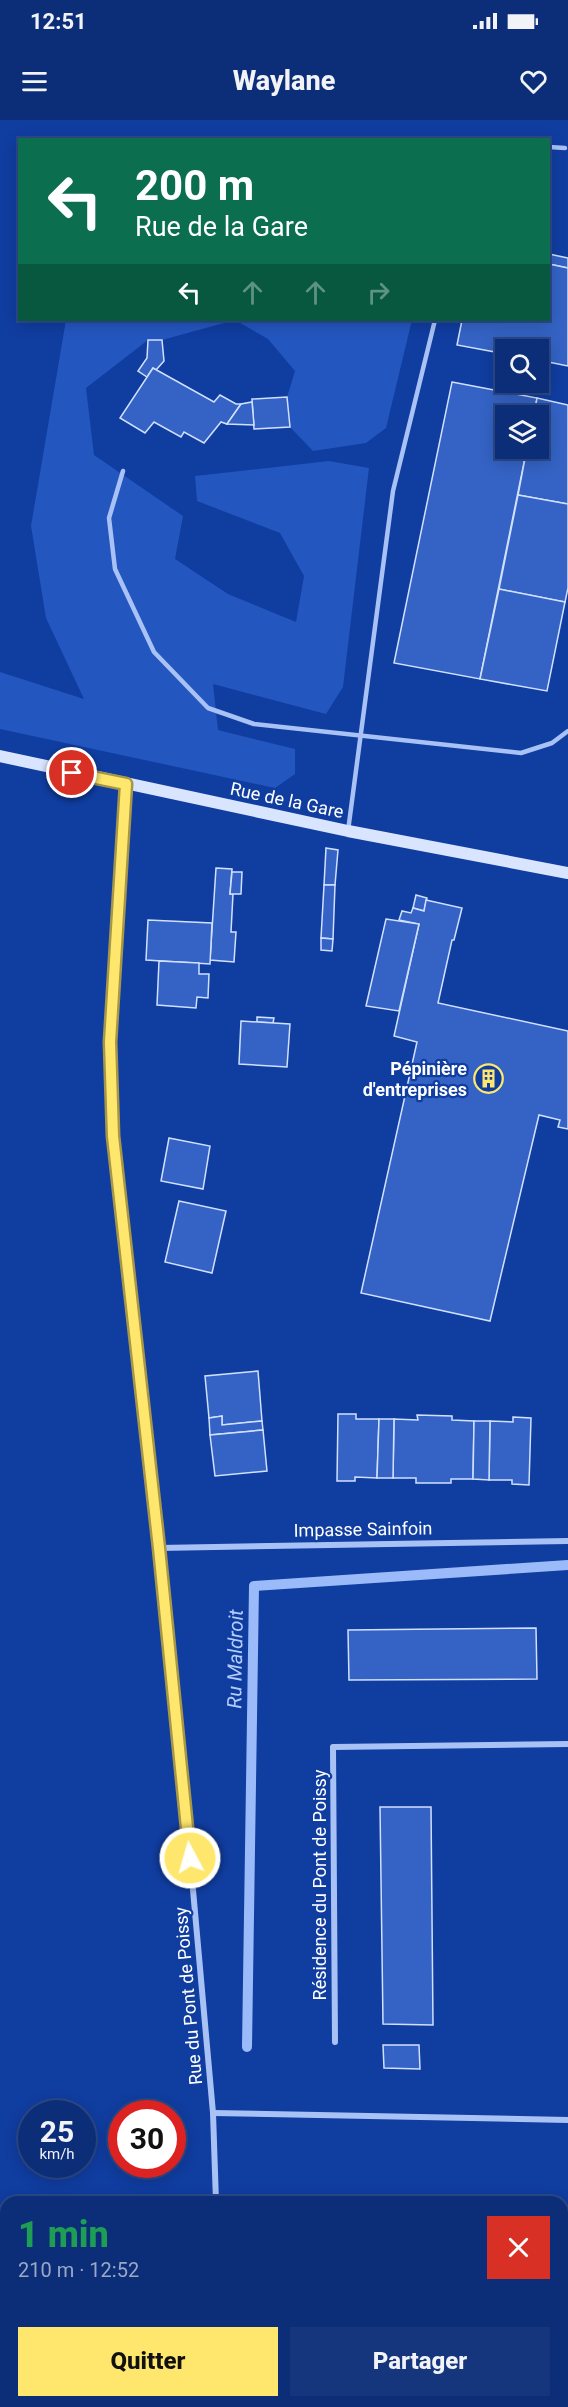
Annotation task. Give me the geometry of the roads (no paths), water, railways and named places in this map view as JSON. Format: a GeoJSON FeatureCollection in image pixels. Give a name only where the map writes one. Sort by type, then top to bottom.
{"type":"FeatureCollection","features":[{"type":"Feature","properties":{"kind":"main road","name":"Rue de la Gare"},"geometry":{"type":"LineString","coordinates":[[0,756],[348,831],[568,873]]}},
{"type":"Feature","properties":{"kind":"street","name":"Rue du Pont de Poissy"},"geometry":{"type":"LineString","coordinates":[[126,784],[110,1042],[113,1136],[159,1548],[213,2113],[216,2196]]}},
{"type":"Feature","properties":{"kind":"street","name":"Impasse Sainfoin"},"geometry":{"type":"LineString","coordinates":[[159,1548],[568,1541]]}},
{"type":"Feature","properties":{"kind":"street","name":"Résidence du Pont de Poissy"},"geometry":{"type":"LineString","coordinates":[[335,2042],[333,1747],[568,1744]]}},
{"type":"Feature","properties":{"kind":"street"},"geometry":{"type":"LineString","coordinates":[[213,2113],[568,2120]]}},
{"type":"Feature","properties":{"kind":"lane"},"geometry":{"type":"LineString","coordinates":[[550,147],[565,148]]}},
{"type":"Feature","properties":{"kind":"lane"},"geometry":{"type":"LineString","coordinates":[[348,831],[393,491],[435,321]]}},
{"type":"Feature","properties":{"kind":"lane"},"geometry":{"type":"LineString","coordinates":[[123,471],[109,518],[115,569],[154,652],[208,708],[254,724],[520,753],[552,743],[568,731]]}},
{"type":"Feature","properties":{"kind":"waterway","name":"Ru Maldroit"},"geometry":{"type":"LineString","coordinates":[[247,2047],[254,1586],[568,1565]]}},
{"type":"Feature","properties":{"kind":"place","name":"Pépinière d'entreprises"},"geometry":{"type":"Point","coordinates":[488,1078]}}]}
